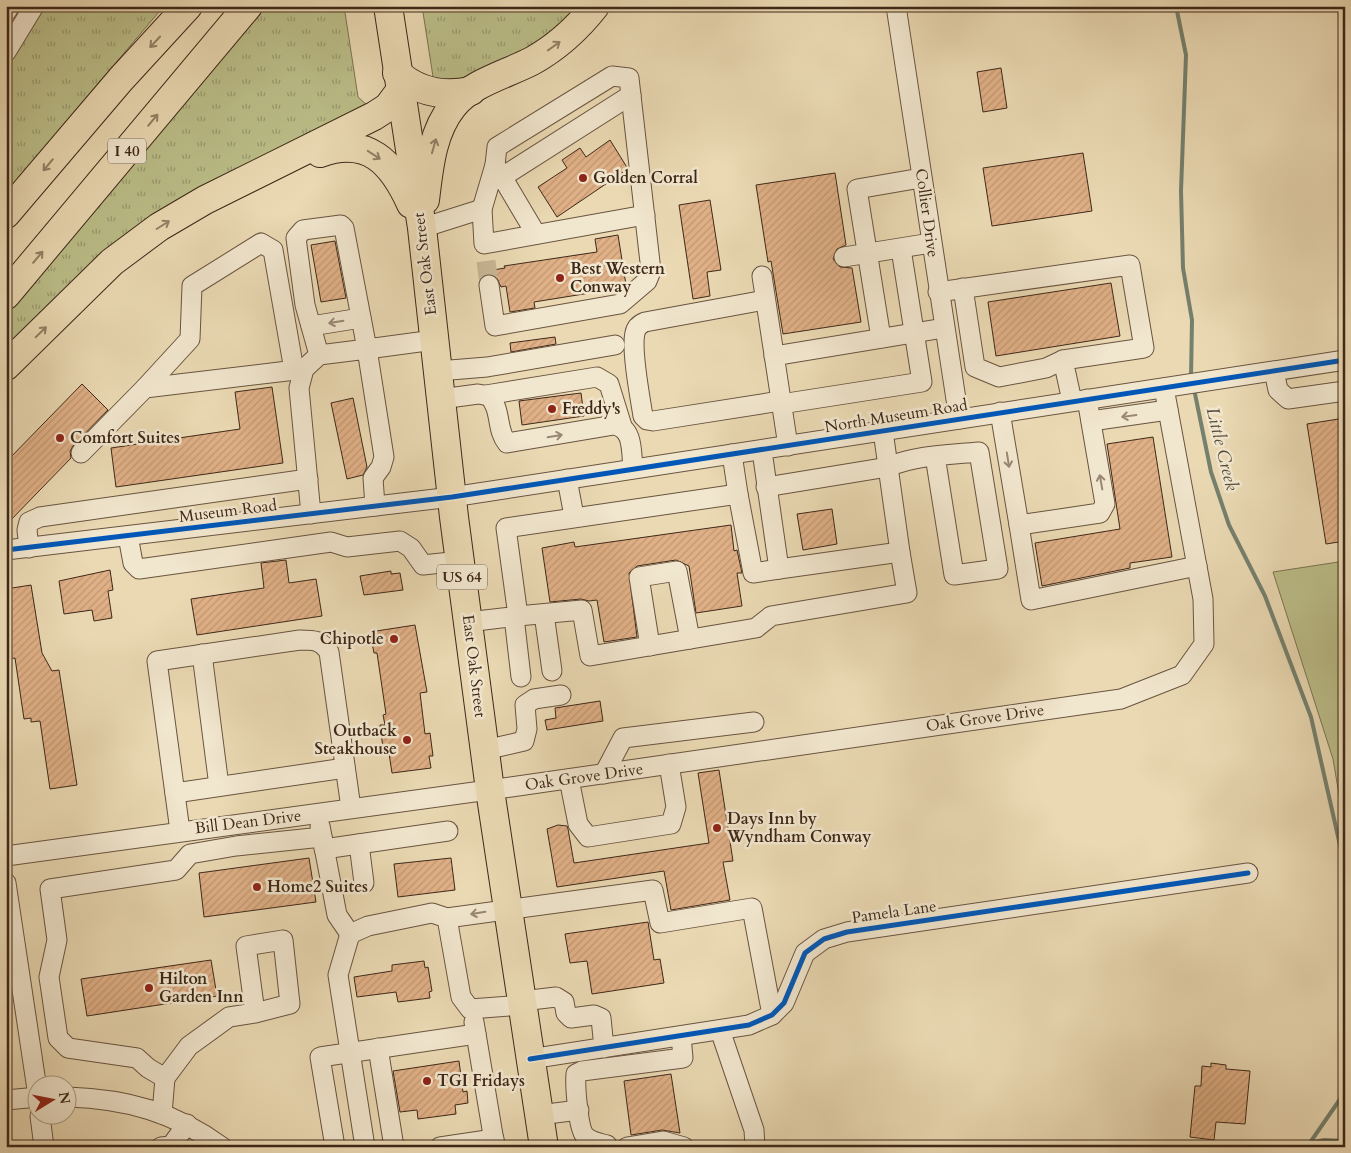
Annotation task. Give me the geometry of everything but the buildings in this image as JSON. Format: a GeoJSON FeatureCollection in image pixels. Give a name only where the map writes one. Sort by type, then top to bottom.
{"type":"FeatureCollection","features":[{"type":"Feature","properties":{"kind":"highway"},"geometry":{"type":"LineString","coordinates":[[6,214],[121,79],[188,6]]}},
{"type":"Feature","properties":{"kind":"highway","name":"I 40"},"geometry":{"type":"LineString","coordinates":[[6,295],[248,6]]}},
{"type":"Feature","properties":{"kind":"highway","name":"East Oak Street"},"geometry":{"type":"LineString","coordinates":[[388,6],[398,82],[422,228],[452,497],[490,790],[544,1147]]}},
{"type":"Feature","properties":{"kind":"highway"},"geometry":{"type":"LineString","coordinates":[[422,228],[434,144],[440,127],[453,107],[471,91],[531,61],[556,46],[594,6]]}},
{"type":"Feature","properties":{"kind":"highway"},"geometry":{"type":"LineString","coordinates":[[6,366],[112,262],[139,241],[183,212],[374,116],[388,107],[398,82],[433,92],[453,94],[471,91]]}},
{"type":"Feature","properties":{"kind":"highway"},"geometry":{"type":"LineString","coordinates":[[262,173],[332,149],[355,147],[366,150],[381,159],[400,182],[422,228]]}},
{"type":"Feature","properties":{"kind":"street"},"geometry":{"type":"LineString","coordinates":[[6,12],[10,6]]}},
{"type":"Feature","properties":{"kind":"street"},"geometry":{"type":"LineString","coordinates":[[6,52],[34,6]]}},
{"type":"Feature","properties":{"kind":"street","name":"Collier Drive"},"geometry":{"type":"LineString","coordinates":[[896,6],[938,292],[959,419]]}},
{"type":"Feature","properties":{"kind":"street"},"geometry":{"type":"LineString","coordinates":[[489,284],[495,326],[620,304],[647,282],[651,271],[645,215],[629,78],[612,76],[497,147],[498,171],[482,209],[485,252],[536,234],[645,215]]}},
{"type":"Feature","properties":{"kind":"street"},"geometry":{"type":"LineString","coordinates":[[498,171],[631,95]]}},
{"type":"Feature","properties":{"kind":"street"},"geometry":{"type":"LineString","coordinates":[[498,171],[536,234]]}},
{"type":"Feature","properties":{"kind":"street"},"geometry":{"type":"LineString","coordinates":[[880,338],[857,189],[922,178]]}},
{"type":"Feature","properties":{"kind":"street"},"geometry":{"type":"LineString","coordinates":[[422,228],[482,209]]}},
{"type":"Feature","properties":{"kind":"street"},"geometry":{"type":"LineString","coordinates":[[319,354],[305,305],[296,238],[303,230],[341,225],[344,228],[384,456],[381,467],[374,478],[375,506]]}},
{"type":"Feature","properties":{"kind":"street"},"geometry":{"type":"LineString","coordinates":[[81,453],[190,340],[192,286],[261,242],[273,250],[299,369],[299,388],[308,479],[331,542]]}},
{"type":"Feature","properties":{"kind":"street"},"geometry":{"type":"LineString","coordinates":[[844,257],[931,244]]}},
{"type":"Feature","properties":{"kind":"street"},"geometry":{"type":"LineString","coordinates":[[766,300],[645,322],[638,325],[634,332],[637,379],[644,416],[653,421],[922,382],[901,249]]}},
{"type":"Feature","properties":{"kind":"street"},"geometry":{"type":"LineString","coordinates":[[938,292],[963,288],[1130,265],[1144,348],[1063,360],[1046,368],[999,377],[975,367],[963,288]]}},
{"type":"Feature","properties":{"kind":"street"},"geometry":{"type":"LineString","coordinates":[[762,276],[788,446]]}},
{"type":"Feature","properties":{"kind":"street"},"geometry":{"type":"LineString","coordinates":[[311,326],[360,318]]}},
{"type":"Feature","properties":{"kind":"street"},"geometry":{"type":"LineString","coordinates":[[774,356],[944,328]]}},
{"type":"Feature","properties":{"kind":"street"},"geometry":{"type":"LineString","coordinates":[[145,388],[299,369],[319,354],[434,340]]}},
{"type":"Feature","properties":{"kind":"street"},"geometry":{"type":"LineString","coordinates":[[438,371],[487,367],[607,346],[604,381]]}},
{"type":"Feature","properties":{"kind":"street"},"geometry":{"type":"LineString","coordinates":[[1019,525],[1100,513],[1105,504],[1091,421],[1079,400],[1063,360]]}},
{"type":"Feature","properties":{"kind":"street","name":"North Museum Road"},"geometry":{"type":"LineString","coordinates":[[452,497],[633,468],[762,451],[1000,412],[1345,360]]}},
{"type":"Feature","properties":{"kind":"street"},"geometry":{"type":"LineString","coordinates":[[1274,371],[1278,390],[1288,399],[1345,391]]}},
{"type":"Feature","properties":{"kind":"street"},"geometry":{"type":"LineString","coordinates":[[486,396],[597,377],[609,384],[618,426]]}},
{"type":"Feature","properties":{"kind":"street","name":"Oak Grove Drive"},"geometry":{"type":"LineString","coordinates":[[490,790],[1121,699],[1182,675],[1204,644],[1204,599],[1164,388]]}},
{"type":"Feature","properties":{"kind":"street"},"geometry":{"type":"LineString","coordinates":[[441,399],[478,394],[486,396],[494,402],[502,437],[507,443],[618,426],[627,430],[633,468]]}},
{"type":"Feature","properties":{"kind":"street"},"geometry":{"type":"LineString","coordinates":[[1091,421],[1168,410]]}},
{"type":"Feature","properties":{"kind":"street"},"geometry":{"type":"LineString","coordinates":[[1000,412],[1031,600],[1197,566]]}},
{"type":"Feature","properties":{"kind":"street"},"geometry":{"type":"LineString","coordinates":[[468,622],[582,610],[590,656],[756,628],[772,616],[907,593],[883,431]]}},
{"type":"Feature","properties":{"kind":"street"},"geometry":{"type":"LineString","coordinates":[[762,451],[779,569]]}},
{"type":"Feature","properties":{"kind":"street"},"geometry":{"type":"LineString","coordinates":[[766,487],[888,467],[906,459],[935,456],[979,452],[998,569],[954,575],[935,456]]}},
{"type":"Feature","properties":{"kind":"street"},"geometry":{"type":"LineString","coordinates":[[732,454],[753,573],[900,552]]}},
{"type":"Feature","properties":{"kind":"street"},"geometry":{"type":"LineString","coordinates":[[30,548],[27,530],[29,522],[40,517],[308,479]]}},
{"type":"Feature","properties":{"kind":"street"},"geometry":{"type":"LineString","coordinates":[[567,479],[574,516]]}},
{"type":"Feature","properties":{"kind":"street"},"geometry":{"type":"LineString","coordinates":[[521,677],[506,528],[574,516],[738,494]]}},
{"type":"Feature","properties":{"kind":"street","name":"Museum Road"},"geometry":{"type":"LineString","coordinates":[[6,550],[452,497]]}},
{"type":"Feature","properties":{"kind":"street"},"geometry":{"type":"LineString","coordinates":[[128,536],[134,563],[139,569],[147,570],[331,542],[347,547],[400,541],[411,548],[423,565],[460,561]]}},
{"type":"Feature","properties":{"kind":"street"},"geometry":{"type":"LineString","coordinates":[[650,646],[639,577],[677,571],[690,639]]}},
{"type":"Feature","properties":{"kind":"street"},"geometry":{"type":"LineString","coordinates":[[544,614],[552,671]]}},
{"type":"Feature","properties":{"kind":"street"},"geometry":{"type":"LineString","coordinates":[[180,831],[157,661],[300,640],[316,640],[324,645],[329,652],[351,808]]}},
{"type":"Feature","properties":{"kind":"street"},"geometry":{"type":"LineString","coordinates":[[202,654],[220,786]]}},
{"type":"Feature","properties":{"kind":"street"},"geometry":{"type":"LineString","coordinates":[[485,750],[524,741],[527,729],[525,705],[534,699],[561,695]]}},
{"type":"Feature","properties":{"kind":"street"},"geometry":{"type":"LineString","coordinates":[[604,774],[623,738],[754,722]]}},
{"type":"Feature","properties":{"kind":"street"},"geometry":{"type":"LineString","coordinates":[[569,779],[578,824],[588,837],[671,824],[676,807],[669,764]]}},
{"type":"Feature","properties":{"kind":"street"},"geometry":{"type":"LineString","coordinates":[[175,793],[346,768]]}},
{"type":"Feature","properties":{"kind":"street","name":"Bill Dean Drive"},"geometry":{"type":"LineString","coordinates":[[6,856],[490,790]]}},
{"type":"Feature","properties":{"kind":"street"},"geometry":{"type":"LineString","coordinates":[[319,813],[337,915],[350,934]]}},
{"type":"Feature","properties":{"kind":"street"},"geometry":{"type":"LineString","coordinates":[[165,1078],[137,1058],[68,1048],[58,1038],[49,977],[57,940],[50,889],[176,870],[190,854],[236,846],[323,843],[358,844],[448,831]]}},
{"type":"Feature","properties":{"kind":"street"},"geometry":{"type":"LineString","coordinates":[[358,844],[364,883]]}},
{"type":"Feature","properties":{"kind":"street","name":"Pamela Lane"},"geometry":{"type":"LineString","coordinates":[[530,1059],[749,1025],[772,1015],[784,1003],[805,953],[824,939],[847,932],[1248,873]]}},
{"type":"Feature","properties":{"kind":"street"},"geometry":{"type":"LineString","coordinates":[[6,885],[13,973],[34,1076]]}},
{"type":"Feature","properties":{"kind":"street"},"geometry":{"type":"LineString","coordinates":[[365,1147],[338,975],[350,934],[368,926],[432,913],[447,918],[653,890],[660,923],[752,908],[772,1015]]}},
{"type":"Feature","properties":{"kind":"street"},"geometry":{"type":"LineString","coordinates":[[440,1147],[494,1143],[476,1034],[470,1009],[461,997],[447,918]]}},
{"type":"Feature","properties":{"kind":"street"},"geometry":{"type":"LineString","coordinates":[[13,973],[51,967]]}},
{"type":"Feature","properties":{"kind":"street"},"geometry":{"type":"LineString","coordinates":[[470,1009],[556,997],[564,1002],[566,1013],[570,1018],[594,1014],[600,1018],[604,1048]]}},
{"type":"Feature","properties":{"kind":"street"},"geometry":{"type":"LineString","coordinates":[[162,1114],[165,1078],[190,1046],[229,1017],[255,1014]]}},
{"type":"Feature","properties":{"kind":"street"},"geometry":{"type":"LineString","coordinates":[[720,1030],[754,1130],[755,1147]]}},
{"type":"Feature","properties":{"kind":"street"},"geometry":{"type":"LineString","coordinates":[[335,1147],[320,1057],[476,1034]]}},
{"type":"Feature","properties":{"kind":"street"},"geometry":{"type":"LineString","coordinates":[[607,1147],[607,1145],[592,1141],[584,1134],[575,1086],[576,1074],[582,1071],[642,1063],[684,1065],[681,1036]]}},
{"type":"Feature","properties":{"kind":"street"},"geometry":{"type":"LineString","coordinates":[[640,1042],[642,1063]]}},
{"type":"Feature","properties":{"kind":"street"},"geometry":{"type":"LineString","coordinates":[[378,1048],[394,1147]]}},
{"type":"Feature","properties":{"kind":"street"},"geometry":{"type":"LineString","coordinates":[[6,1100],[28,1098]]}},
{"type":"Feature","properties":{"kind":"street"},"geometry":{"type":"LineString","coordinates":[[78,1098],[115,1101],[162,1114],[187,1124],[222,1147]]}},
{"type":"Feature","properties":{"kind":"street"},"geometry":{"type":"LineString","coordinates":[[539,1115],[579,1110]]}},
{"type":"Feature","properties":{"kind":"street"},"geometry":{"type":"LineString","coordinates":[[162,1147],[171,1146],[187,1124]]}},
{"type":"Feature","properties":{"kind":"street"},"geometry":{"type":"LineString","coordinates":[[41,1126],[44,1147]]}},
{"type":"Feature","properties":{"kind":"street"},"geometry":{"type":"LineString","coordinates":[[627,1147],[662,1142],[684,1147]]}},
{"type":"Feature","properties":{"kind":"green space"},"geometry":{"type":"Polygon","coordinates":[[[41,6],[164,6],[6,192],[6,64],[24,39],[41,6]]]}},
{"type":"Feature","properties":{"kind":"green space"},"geometry":{"type":"Polygon","coordinates":[[[267,6],[344,6],[358,97],[368,106],[268,157],[6,353],[6,316],[267,6]]]}},
{"type":"Feature","properties":{"kind":"green space"},"geometry":{"type":"Polygon","coordinates":[[[422,6],[581,6],[523,57],[452,84],[434,83],[422,6]]]}},
{"type":"Feature","properties":{"kind":"green space"},"geometry":{"type":"Polygon","coordinates":[[[1345,561],[1345,830],[1333,759],[1273,572],[1345,561]]]}},
{"type":"Feature","properties":{"kind":"waterway","name":"Little Creek"},"geometry":{"type":"LineString","coordinates":[[1176,6],[1186,55],[1181,191],[1183,268],[1192,320],[1191,377]]}},
{"type":"Feature","properties":{"kind":"waterway","name":"Little Creek"},"geometry":{"type":"LineString","coordinates":[[1194,389],[1211,472],[1229,525],[1265,596],[1311,717],[1344,863],[1345,879]]}},
{"type":"Feature","properties":{"kind":"waterway","name":"Little Creek"},"geometry":{"type":"LineString","coordinates":[[1307,1147],[1345,1092]]}},
{"type":"Feature","properties":{"kind":"waterway"},"geometry":{"type":"LineString","coordinates":[[1310,1143],[1324,1140],[1345,1141]]}},
{"type":"Feature","properties":{"kind":"tunnel"},"geometry":{"type":"LineString","coordinates":[[486,261],[489,285]]}},
{"type":"Feature","properties":{"kind":"cycle path"},"geometry":{"type":"LineString","coordinates":[[6,550],[452,497],[1345,360]]}},
{"type":"Feature","properties":{"kind":"cycle path"},"geometry":{"type":"LineString","coordinates":[[530,1059],[749,1025],[772,1015],[784,1003],[805,953],[824,939],[847,932],[1248,873]]}},
{"type":"Feature","properties":{"kind":"place","name":"Golden Corral"},"geometry":{"type":"Point","coordinates":[583,178]}},
{"type":"Feature","properties":{"kind":"place","name":"Best Western Conway"},"geometry":{"type":"Point","coordinates":[560,278]}},
{"type":"Feature","properties":{"kind":"place","name":"Freddy's"},"geometry":{"type":"Point","coordinates":[552,409]}},
{"type":"Feature","properties":{"kind":"place","name":"Comfort Suites"},"geometry":{"type":"Point","coordinates":[60,438]}},
{"type":"Feature","properties":{"kind":"place","name":"Chipotle"},"geometry":{"type":"Point","coordinates":[394,639]}},
{"type":"Feature","properties":{"kind":"place","name":"Outback Steakhouse"},"geometry":{"type":"Point","coordinates":[407,740]}},
{"type":"Feature","properties":{"kind":"place","name":"Days Inn by Wyndham Conway"},"geometry":{"type":"Point","coordinates":[717,828]}},
{"type":"Feature","properties":{"kind":"place","name":"Home2 Suites"},"geometry":{"type":"Point","coordinates":[257,887]}},
{"type":"Feature","properties":{"kind":"place","name":"Hilton Garden Inn"},"geometry":{"type":"Point","coordinates":[149,988]}},
{"type":"Feature","properties":{"kind":"place","name":"TGI Fridays"},"geometry":{"type":"Point","coordinates":[427,1081]}}]}
